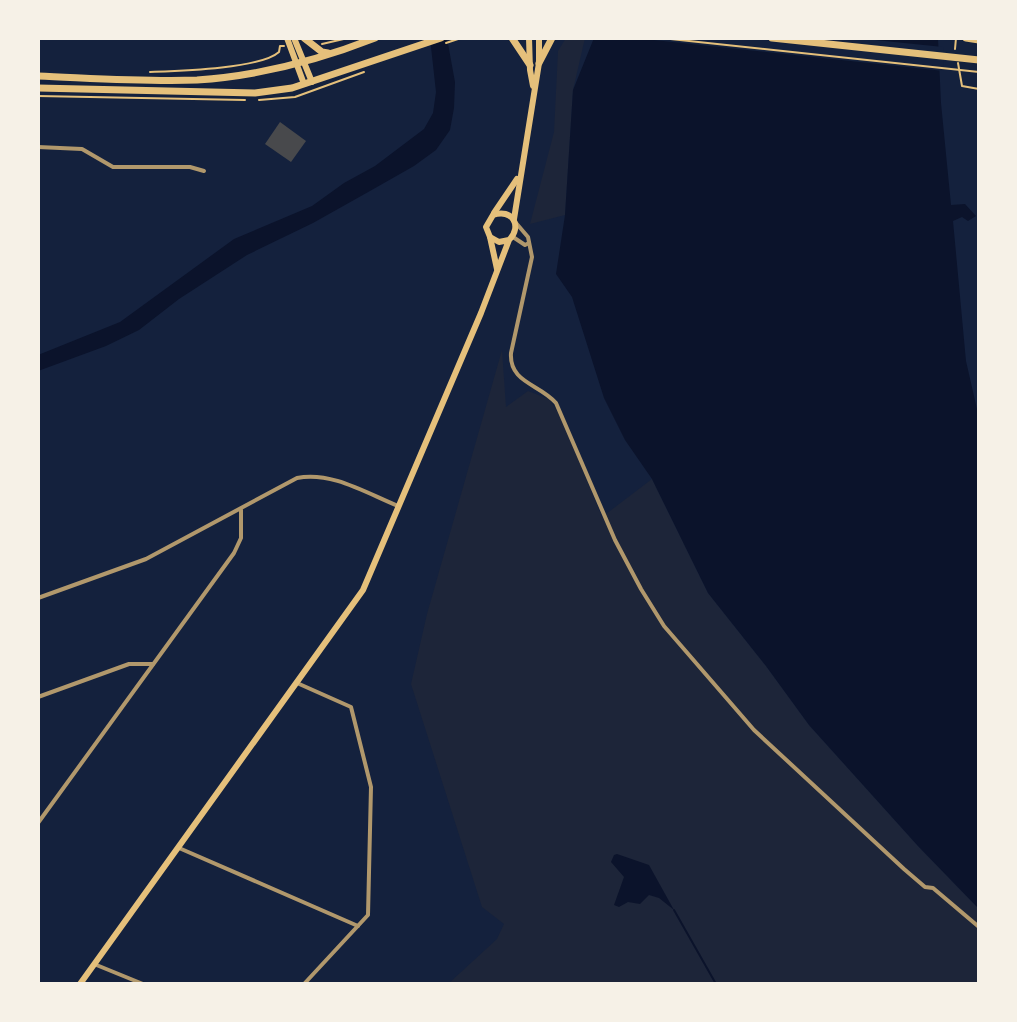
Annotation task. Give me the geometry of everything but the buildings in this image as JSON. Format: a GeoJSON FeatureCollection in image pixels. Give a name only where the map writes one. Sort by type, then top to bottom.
{"type":"FeatureCollection","features":[{"type":"Feature","properties":{"kind":"highway"},"geometry":{"type":"LineString","coordinates":[[304,38],[322,52],[334,54]]}},
{"type":"Feature","properties":{"kind":"highway"},"geometry":{"type":"LineString","coordinates":[[38,76],[195,80],[244,74],[334,54],[375,38]]}},
{"type":"Feature","properties":{"kind":"highway"},"geometry":{"type":"LineString","coordinates":[[38,88],[240,93],[292,88],[441,38]]}},
{"type":"Feature","properties":{"kind":"highway"},"geometry":{"type":"LineString","coordinates":[[512,38],[530,65]]}},
{"type":"Feature","properties":{"kind":"highway"},"geometry":{"type":"LineString","coordinates":[[539,63],[552,38]]}},
{"type":"Feature","properties":{"kind":"highway"},"geometry":{"type":"LineString","coordinates":[[772,38],[979,60]]}},
{"type":"Feature","properties":{"kind":"highway"},"geometry":{"type":"LineString","coordinates":[[966,38],[979,40]]}},
{"type":"Feature","properties":{"kind":"main road"},"geometry":{"type":"LineString","coordinates":[[287,38],[300,61]]}},
{"type":"Feature","properties":{"kind":"main road"},"geometry":{"type":"LineString","coordinates":[[294,38],[308,83]]}},
{"type":"Feature","properties":{"kind":"main road"},"geometry":{"type":"LineString","coordinates":[[529,38],[534,90]]}},
{"type":"Feature","properties":{"kind":"main road"},"geometry":{"type":"LineString","coordinates":[[80,984],[363,590],[511,238],[539,63],[539,38]]}},
{"type":"Feature","properties":{"kind":"main road"},"geometry":{"type":"LineString","coordinates":[[497,273],[486,227],[519,176]]}},
{"type":"Feature","properties":{"kind":"main road"},"geometry":{"type":"LineString","coordinates":[[493,215],[506,213],[515,221]]}},
{"type":"Feature","properties":{"kind":"main road"},"geometry":{"type":"LineString","coordinates":[[490,237],[499,242],[511,238]]}},
{"type":"Feature","properties":{"kind":"street"},"geometry":{"type":"LineString","coordinates":[[38,147],[82,149],[113,167],[190,167],[204,171]]}},
{"type":"Feature","properties":{"kind":"street"},"geometry":{"type":"LineString","coordinates":[[515,221],[528,237],[532,257],[511,353],[512,366],[517,376],[545,392],[556,403],[615,540],[653,609],[681,648],[783,759],[904,869],[925,887],[933,888],[979,927]]}},
{"type":"Feature","properties":{"kind":"street"},"geometry":{"type":"LineString","coordinates":[[511,238],[525,245],[529,243]]}},
{"type":"Feature","properties":{"kind":"street"},"geometry":{"type":"LineString","coordinates":[[38,598],[146,559],[297,478],[329,478],[400,507]]}},
{"type":"Feature","properties":{"kind":"street"},"geometry":{"type":"LineString","coordinates":[[38,823],[234,553],[241,538],[241,510]]}},
{"type":"Feature","properties":{"kind":"street"},"geometry":{"type":"LineString","coordinates":[[38,697],[129,664],[153,664]]}},
{"type":"Feature","properties":{"kind":"street"},"geometry":{"type":"LineString","coordinates":[[297,683],[351,707],[371,787],[368,915],[304,984]]}},
{"type":"Feature","properties":{"kind":"street"},"geometry":{"type":"LineString","coordinates":[[179,848],[358,926]]}},
{"type":"Feature","properties":{"kind":"street"},"geometry":{"type":"LineString","coordinates":[[94,964],[143,984]]}},
{"type":"Feature","properties":{"kind":"path"},"geometry":{"type":"LineString","coordinates":[[313,39],[329,44],[348,38]]}},
{"type":"Feature","properties":{"kind":"path"},"geometry":{"type":"LineString","coordinates":[[661,38],[979,72]]}},
{"type":"Feature","properties":{"kind":"path"},"geometry":{"type":"LineString","coordinates":[[955,50],[956,38]]}},
{"type":"Feature","properties":{"kind":"path"},"geometry":{"type":"LineString","coordinates":[[150,72],[204,70],[267,59],[279,52],[280,46]]}},
{"type":"Feature","properties":{"kind":"path"},"geometry":{"type":"LineString","coordinates":[[961,60],[962,86],[979,89]]}},
{"type":"Feature","properties":{"kind":"path"},"geometry":{"type":"LineString","coordinates":[[38,96],[177,101],[272,100],[308,93],[373,69]]}},
{"type":"Feature","properties":{"kind":"shaded area"},"geometry":{"type":"Polygon","coordinates":[[[430,38],[447,38],[455,82],[450,130],[436,150],[414,166],[313,223],[247,255],[179,299],[139,330],[106,346],[38,371],[38,355],[120,322],[234,239],[312,206],[375,166],[424,129],[433,113],[436,92],[430,38]]]}},
{"type":"Feature","properties":{"kind":"shaded area"},"geometry":{"type":"Polygon","coordinates":[[[566,38],[585,38],[573,90],[565,215],[530,224],[554,132],[558,51],[566,38]]]}},
{"type":"Feature","properties":{"kind":"shaded area"},"geometry":{"type":"Polygon","coordinates":[[[594,38],[938,38],[951,205],[965,204],[976,216],[968,221],[962,217],[953,221],[966,361],[979,418],[979,909],[809,725],[708,593],[652,479],[625,440],[604,398],[572,297],[556,274],[565,215],[573,90],[594,38]]]}},
{"type":"Feature","properties":{"kind":"shaded area"},"geometry":{"type":"Polygon","coordinates":[[[502,350],[506,407],[528,391],[549,399],[560,415],[602,517],[652,479],[708,593],[809,725],[979,909],[979,984],[448,984],[497,939],[504,924],[482,907],[411,684],[427,614],[502,350]]]}},
{"type":"Feature","properties":{"kind":"shaded area"},"geometry":{"type":"Polygon","coordinates":[[[617,854],[649,865],[674,910],[659,898],[649,895],[640,904],[628,902],[619,907],[614,905],[624,877],[611,862],[617,854]]]}},
{"type":"Feature","properties":{"kind":"pier"},"geometry":{"type":"Polygon","coordinates":[[[635,38],[856,38],[943,47],[944,71],[635,38]]]}},
{"type":"Feature","properties":{"kind":"waterway"},"geometry":{"type":"LineString","coordinates":[[674,910],[716,984]]}}]}
